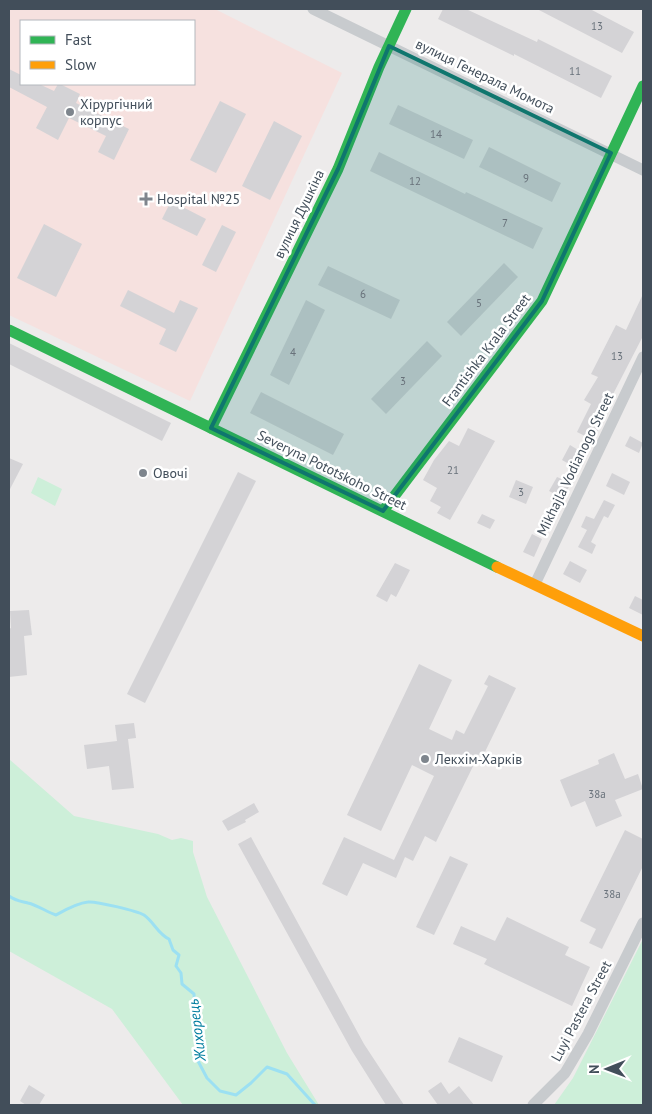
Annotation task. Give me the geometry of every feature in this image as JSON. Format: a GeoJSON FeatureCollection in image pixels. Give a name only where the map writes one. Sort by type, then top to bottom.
{"type":"FeatureCollection","features":[{"type":"Feature","properties":{"kind":"street","name":"вулиця Генерала Момота"},"geometry":{"type":"LineString","coordinates":[[313,9],[643,170]]}},
{"type":"Feature","properties":{"kind":"street","name":"вулиця Душкіна"},"geometry":{"type":"LineString","coordinates":[[211,428],[338,169],[379,67],[406,9]]}},
{"type":"Feature","properties":{"kind":"street","name":"Frantishka Krala Street"},"geometry":{"type":"LineString","coordinates":[[383,512],[542,301],[643,86]]}},
{"type":"Feature","properties":{"kind":"street","name":"Severyna Pototskoho Street"},"geometry":{"type":"LineString","coordinates":[[9,330],[643,636]]}},
{"type":"Feature","properties":{"kind":"street","name":"Mikhajla Vodianogo Street"},"geometry":{"type":"LineString","coordinates":[[535,584],[643,357]]}},
{"type":"Feature","properties":{"kind":"street","name":"Luyi Pastera Street"},"geometry":{"type":"LineString","coordinates":[[533,1105],[564,1073],[588,1034],[643,923]]}},
{"type":"Feature","properties":{"kind":"highlighted area"},"geometry":{"type":"Polygon","coordinates":[[[389,46],[611,153],[542,301],[383,511],[211,428],[338,169],[389,46]]]}},
{"type":"Feature","properties":{"kind":"shaded area","name":"Hospital №25"},"geometry":{"type":"Polygon","coordinates":[[[9,9],[215,9],[342,73],[190,401],[9,315],[9,9]]]}},
{"type":"Feature","properties":{"kind":"green space"},"geometry":{"type":"Polygon","coordinates":[[[38,477],[62,489],[55,506],[31,493],[38,477]]]}},
{"type":"Feature","properties":{"kind":"green space"},"geometry":{"type":"Polygon","coordinates":[[[9,759],[74,816],[158,834],[172,840],[181,838],[193,841],[193,852],[207,897],[287,1053],[319,1105],[183,1105],[112,1009],[9,951],[9,759]]]}},
{"type":"Feature","properties":{"kind":"green space"},"geometry":{"type":"Polygon","coordinates":[[[643,939],[643,1105],[554,1105],[573,1078],[643,939]]]}},
{"type":"Feature","properties":{"kind":"building"},"geometry":{"type":"Polygon","coordinates":[[[443,9],[466,9],[537,42],[538,39],[612,76],[601,98],[514,54],[514,56],[438,19],[443,9]]]}},
{"type":"Feature","properties":{"kind":"building"},"geometry":{"type":"Polygon","coordinates":[[[537,9],[590,9],[634,32],[622,53],[537,9]]]}},
{"type":"Feature","properties":{"kind":"building","name":"Хірургічний корпус"},"geometry":{"type":"Polygon","coordinates":[[[9,69],[20,74],[20,85],[41,85],[54,91],[57,85],[62,85],[80,94],[76,103],[129,129],[114,160],[98,152],[106,136],[69,118],[58,140],[36,128],[47,107],[9,87],[9,69]]]}},
{"type":"Feature","properties":{"kind":"building"},"geometry":{"type":"Polygon","coordinates":[[[220,101],[246,114],[216,173],[190,160],[220,101]]]}},
{"type":"Feature","properties":{"kind":"building"},"geometry":{"type":"Polygon","coordinates":[[[398,105],[473,140],[464,159],[389,124],[398,105]]]}},
{"type":"Feature","properties":{"kind":"building"},"geometry":{"type":"Polygon","coordinates":[[[274,121],[302,136],[270,200],[242,186],[274,121]]]}},
{"type":"Feature","properties":{"kind":"building"},"geometry":{"type":"Polygon","coordinates":[[[489,147],[561,183],[552,202],[479,167],[489,147]]]}},
{"type":"Feature","properties":{"kind":"building"},"geometry":{"type":"Polygon","coordinates":[[[379,152],[465,194],[466,192],[543,228],[533,249],[370,171],[379,152]]]}},
{"type":"Feature","properties":{"kind":"building"},"geometry":{"type":"Polygon","coordinates":[[[171,201],[206,219],[197,236],[162,219],[171,201]]]}},
{"type":"Feature","properties":{"kind":"building"},"geometry":{"type":"Polygon","coordinates":[[[44,224],[82,244],[56,297],[17,278],[44,224]]]}},
{"type":"Feature","properties":{"kind":"building"},"geometry":{"type":"Polygon","coordinates":[[[222,225],[236,232],[216,272],[202,265],[222,225]]]}},
{"type":"Feature","properties":{"kind":"building"},"geometry":{"type":"Polygon","coordinates":[[[504,263],[518,277],[461,336],[447,322],[504,263]]]}},
{"type":"Feature","properties":{"kind":"building"},"geometry":{"type":"Polygon","coordinates":[[[328,266],[400,300],[391,319],[318,285],[328,266]]]}},
{"type":"Feature","properties":{"kind":"building"},"geometry":{"type":"Polygon","coordinates":[[[128,290],[174,313],[180,300],[198,308],[176,352],[159,344],[166,329],[120,306],[128,290]]]}},
{"type":"Feature","properties":{"kind":"building"},"geometry":{"type":"Polygon","coordinates":[[[643,294],[643,336],[599,421],[602,422],[593,440],[577,432],[591,404],[584,400],[598,377],[591,374],[616,325],[626,330],[643,294]]]}},
{"type":"Feature","properties":{"kind":"building"},"geometry":{"type":"Polygon","coordinates":[[[306,300],[325,310],[289,385],[270,375],[306,300]]]}},
{"type":"Feature","properties":{"kind":"building"},"geometry":{"type":"Polygon","coordinates":[[[427,341],[442,356],[386,414],[371,399],[427,341]]]}},
{"type":"Feature","properties":{"kind":"building"},"geometry":{"type":"Polygon","coordinates":[[[9,343],[171,423],[162,441],[9,364],[9,343]]]}},
{"type":"Feature","properties":{"kind":"building"},"geometry":{"type":"Polygon","coordinates":[[[261,392],[344,434],[333,455],[250,413],[261,392]]]}},
{"type":"Feature","properties":{"kind":"building"},"geometry":{"type":"Polygon","coordinates":[[[468,428],[495,441],[450,520],[437,513],[441,507],[430,501],[437,488],[423,480],[434,460],[449,441],[459,446],[468,428]]]}},
{"type":"Feature","properties":{"kind":"building"},"geometry":{"type":"Polygon","coordinates":[[[630,436],[643,443],[639,453],[625,446],[630,436]]]}},
{"type":"Feature","properties":{"kind":"building"},"geometry":{"type":"Polygon","coordinates":[[[570,445],[586,455],[578,469],[562,460],[570,445]]]}},
{"type":"Feature","properties":{"kind":"building"},"geometry":{"type":"Polygon","coordinates":[[[9,458],[23,464],[9,491],[9,458]]]}},
{"type":"Feature","properties":{"kind":"building"},"geometry":{"type":"Polygon","coordinates":[[[238,472],[256,481],[145,703],[127,694],[238,472]]]}},
{"type":"Feature","properties":{"kind":"building"},"geometry":{"type":"Polygon","coordinates":[[[612,473],[630,482],[624,495],[606,486],[612,473]]]}},
{"type":"Feature","properties":{"kind":"building"},"geometry":{"type":"Polygon","coordinates":[[[557,477],[571,483],[563,498],[549,491],[557,477]]]}},
{"type":"Feature","properties":{"kind":"building"},"geometry":{"type":"Polygon","coordinates":[[[516,480],[533,487],[526,504],[509,497],[516,480]]]}},
{"type":"Feature","properties":{"kind":"building"},"geometry":{"type":"Polygon","coordinates":[[[604,500],[615,505],[608,518],[604,516],[591,542],[596,545],[592,554],[578,547],[587,530],[581,527],[586,516],[594,519],[604,500]]]}},
{"type":"Feature","properties":{"kind":"building"},"geometry":{"type":"Polygon","coordinates":[[[482,514],[495,520],[490,529],[477,523],[482,514]]]}},
{"type":"Feature","properties":{"kind":"building"},"geometry":{"type":"Polygon","coordinates":[[[532,534],[542,539],[534,557],[523,552],[532,534]]]}},
{"type":"Feature","properties":{"kind":"building"},"geometry":{"type":"Polygon","coordinates":[[[570,561],[587,570],[580,583],[563,574],[570,561]]]}},
{"type":"Feature","properties":{"kind":"building"},"geometry":{"type":"Polygon","coordinates":[[[395,563],[410,570],[396,597],[391,594],[387,602],[376,596],[395,563]]]}},
{"type":"Feature","properties":{"kind":"building"},"geometry":{"type":"Polygon","coordinates":[[[635,596],[643,600],[643,615],[629,608],[635,596]]]}},
{"type":"Feature","properties":{"kind":"building"},"geometry":{"type":"Polygon","coordinates":[[[29,610],[32,635],[24,636],[27,675],[9,677],[10,611],[29,610]]]}},
{"type":"Feature","properties":{"kind":"building","name":"Лекхім-Харків"},"geometry":{"type":"Polygon","coordinates":[[[419,664],[452,680],[429,729],[452,740],[456,730],[464,734],[488,686],[484,684],[489,675],[516,688],[483,756],[479,754],[436,842],[425,836],[413,861],[405,857],[396,878],[363,863],[347,896],[322,884],[344,837],[394,860],[434,776],[412,765],[381,831],[347,815],[419,664]]]}},
{"type":"Feature","properties":{"kind":"building"},"geometry":{"type":"Polygon","coordinates":[[[134,723],[136,738],[128,739],[134,788],[112,790],[109,766],[87,769],[84,745],[117,741],[115,725],[134,723]]]}},
{"type":"Feature","properties":{"kind":"building"},"geometry":{"type":"Polygon","coordinates":[[[614,753],[625,779],[638,774],[643,789],[615,800],[622,816],[596,827],[585,801],[571,807],[560,780],[599,764],[598,760],[614,753]]]}},
{"type":"Feature","properties":{"kind":"building"},"geometry":{"type":"Polygon","coordinates":[[[254,803],[259,812],[245,820],[246,822],[228,831],[222,821],[254,803]]]}},
{"type":"Feature","properties":{"kind":"building"},"geometry":{"type":"Polygon","coordinates":[[[625,830],[643,839],[643,866],[602,949],[589,943],[596,929],[580,921],[625,830]]]}},
{"type":"Feature","properties":{"kind":"building"},"geometry":{"type":"Polygon","coordinates":[[[251,837],[364,1044],[404,1105],[386,1105],[352,1051],[238,844],[251,837]]]}},
{"type":"Feature","properties":{"kind":"building"},"geometry":{"type":"Polygon","coordinates":[[[450,856],[468,864],[434,935],[416,927],[450,856]]]}},
{"type":"Feature","properties":{"kind":"building"},"geometry":{"type":"Polygon","coordinates":[[[507,917],[569,947],[565,955],[590,967],[572,1006],[484,964],[487,959],[453,944],[461,926],[495,941],[507,917]]]}},
{"type":"Feature","properties":{"kind":"building"},"geometry":{"type":"Polygon","coordinates":[[[459,1037],[503,1056],[492,1082],[448,1062],[459,1037]]]}},
{"type":"Feature","properties":{"kind":"building"},"geometry":{"type":"Polygon","coordinates":[[[441,1082],[449,1094],[459,1086],[474,1105],[438,1105],[428,1091],[441,1082]]]}},
{"type":"Feature","properties":{"kind":"building"},"geometry":{"type":"Polygon","coordinates":[[[29,1085],[45,1095],[39,1105],[26,1105],[20,1101],[29,1085]]]}},
{"type":"Feature","properties":{"kind":"waterway","name":"Жихорець"},"geometry":{"type":"LineString","coordinates":[[9,896],[56,915],[75,905],[88,902],[99,903],[144,915],[169,939],[173,950],[179,955],[176,966],[181,973],[182,984],[194,994],[198,1061],[207,1078],[220,1091],[236,1095],[267,1067],[287,1074],[315,1105]]}},
{"type":"Feature","properties":{"kind":"traffic: fast"},"geometry":{"type":"LineString","coordinates":[[211,428],[338,169],[379,67],[406,9]]}},
{"type":"Feature","properties":{"kind":"traffic: fast"},"geometry":{"type":"LineString","coordinates":[[383,511],[542,301],[643,86]]}},
{"type":"Feature","properties":{"kind":"traffic: fast"},"geometry":{"type":"LineString","coordinates":[[9,330],[497,567]]}},
{"type":"Feature","properties":{"kind":"traffic: slow"},"geometry":{"type":"LineString","coordinates":[[497,567],[643,636]]}},
{"type":"Feature","properties":{"kind":"place","name":"Хірургічний корпус"},"geometry":{"type":"Point","coordinates":[70,112]}},
{"type":"Feature","properties":{"kind":"place","name":"Hospital №25"},"geometry":{"type":"Point","coordinates":[146,199]}},
{"type":"Feature","properties":{"kind":"place","name":"Овочі"},"geometry":{"type":"Point","coordinates":[143,473]}},
{"type":"Feature","properties":{"kind":"place","name":"Лекхім-Харків"},"geometry":{"type":"Point","coordinates":[425,759]}}]}
